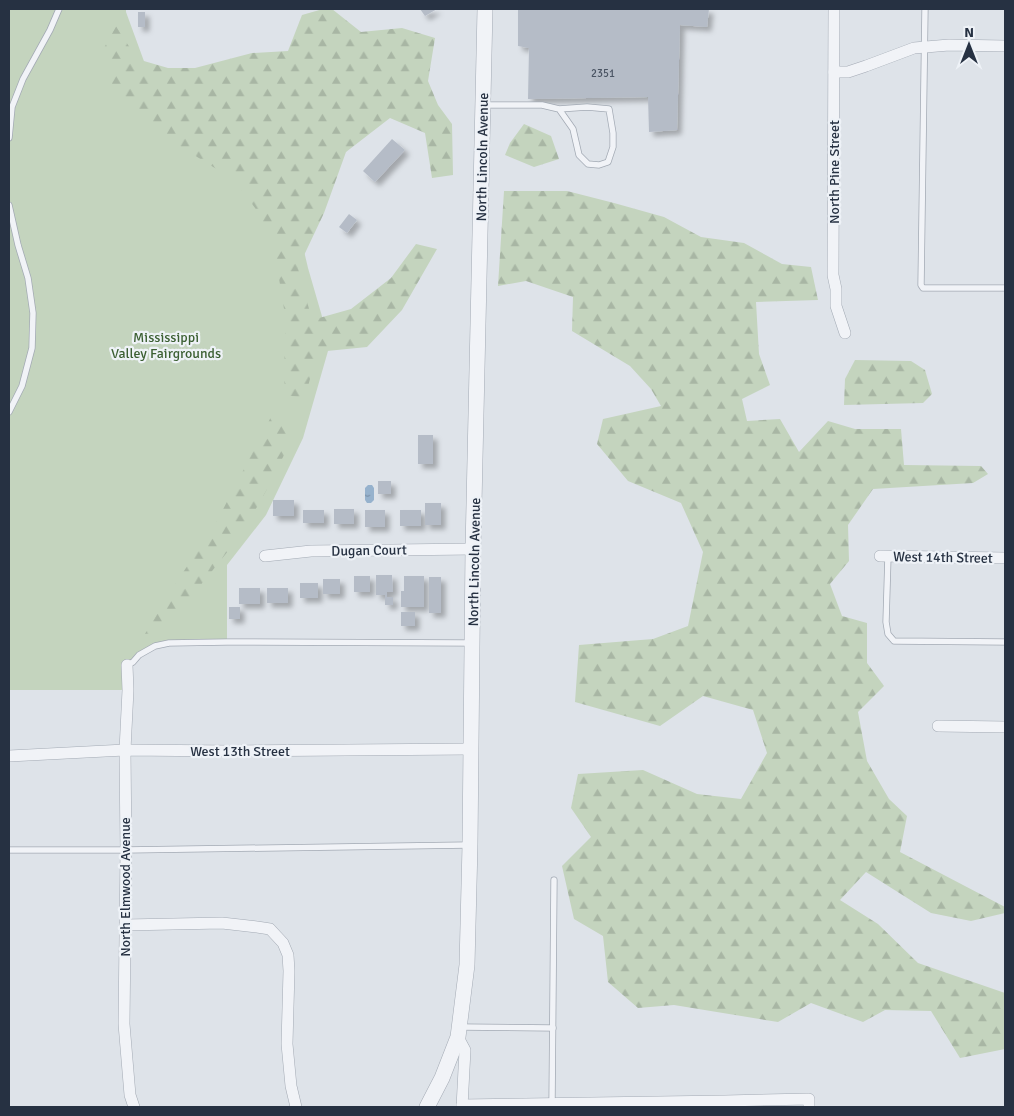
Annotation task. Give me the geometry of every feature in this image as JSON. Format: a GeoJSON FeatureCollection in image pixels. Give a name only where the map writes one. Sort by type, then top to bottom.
{"type":"FeatureCollection","features":[{"type":"Feature","properties":{"kind":"street","name":"North Lincoln Avenue"},"geometry":{"type":"LineString","coordinates":[[427,1107],[442,1078],[458,1032],[467,965],[473,549],[485,9]]}},
{"type":"Feature","properties":{"kind":"street","name":"North Pine Street"},"geometry":{"type":"LineString","coordinates":[[834,9],[833,275],[836,289],[836,306],[845,333]]}},
{"type":"Feature","properties":{"kind":"street"},"geometry":{"type":"LineString","coordinates":[[834,72],[848,72],[914,48],[949,45],[1005,46]]}},
{"type":"Feature","properties":{"kind":"street","name":"Dugan Court"},"geometry":{"type":"LineString","coordinates":[[265,556],[311,551],[473,549]]}},
{"type":"Feature","properties":{"kind":"street","name":"West 14th Street"},"geometry":{"type":"LineString","coordinates":[[884,556],[1005,558]]}},
{"type":"Feature","properties":{"kind":"street","name":"North Elmwood Avenue"},"geometry":{"type":"LineString","coordinates":[[127,665],[124,1024],[130,1095],[134,1107]]}},
{"type":"Feature","properties":{"kind":"street"},"geometry":{"type":"LineString","coordinates":[[938,726],[1005,727]]}},
{"type":"Feature","properties":{"kind":"street","name":"West 13th Street"},"geometry":{"type":"LineString","coordinates":[[9,756],[125,750],[471,749]]}},
{"type":"Feature","properties":{"kind":"street"},"geometry":{"type":"LineString","coordinates":[[125,925],[222,923],[270,929],[283,943],[288,955],[287,1044],[291,1086],[296,1107]]}},
{"type":"Feature","properties":{"kind":"street"},"geometry":{"type":"LineString","coordinates":[[458,1032],[465,1050],[462,1106],[809,1103]]}},
{"type":"Feature","properties":{"kind":"lane"},"geometry":{"type":"LineString","coordinates":[[9,138],[11,106],[59,9]]}},
{"type":"Feature","properties":{"kind":"lane"},"geometry":{"type":"LineString","coordinates":[[926,9],[920,285],[923,288],[1005,288]]}},
{"type":"Feature","properties":{"kind":"lane"},"geometry":{"type":"LineString","coordinates":[[483,105],[542,105],[559,109],[587,107],[609,109],[613,133],[608,162],[599,165],[588,164],[579,154],[573,129],[559,109]]}},
{"type":"Feature","properties":{"kind":"lane"},"geometry":{"type":"LineString","coordinates":[[9,205],[28,278],[33,313],[32,348],[22,386],[9,412]]}},
{"type":"Feature","properties":{"kind":"lane"},"geometry":{"type":"LineString","coordinates":[[884,556],[886,622],[888,634],[894,641],[1005,642]]}},
{"type":"Feature","properties":{"kind":"lane"},"geometry":{"type":"LineString","coordinates":[[127,665],[147,650],[169,643],[472,643]]}},
{"type":"Feature","properties":{"kind":"lane"},"geometry":{"type":"LineString","coordinates":[[9,850],[470,845]]}},
{"type":"Feature","properties":{"kind":"lane"},"geometry":{"type":"LineString","coordinates":[[552,1104],[554,880]]}},
{"type":"Feature","properties":{"kind":"lane"},"geometry":{"type":"LineString","coordinates":[[458,1032],[553,1028]]}},
{"type":"Feature","properties":{"kind":"green space","name":"Mississippi Valley Fairgrounds"},"geometry":{"type":"Polygon","coordinates":[[[9,9],[126,9],[145,64],[289,187],[308,268],[330,344],[303,438],[266,515],[227,565],[227,642],[155,646],[127,665],[128,690],[9,690],[9,9]]]}},
{"type":"Feature","properties":{"kind":"green space"},"geometry":{"type":"Polygon","coordinates":[[[323,9],[332,9],[361,32],[402,28],[435,38],[428,81],[438,105],[452,124],[453,175],[432,178],[425,133],[390,118],[346,152],[324,213],[298,268],[312,320],[351,309],[391,278],[416,244],[437,249],[402,310],[367,347],[317,352],[305,398],[285,395],[286,321],[274,248],[258,212],[234,180],[162,135],[115,98],[103,50],[116,26],[137,59],[168,68],[195,68],[252,53],[288,51],[302,15],[323,9]]]}},
{"type":"Feature","properties":{"kind":"green space"},"geometry":{"type":"Polygon","coordinates":[[[524,124],[551,136],[559,159],[534,167],[505,155],[510,143],[524,124]]]}},
{"type":"Feature","properties":{"kind":"green space"},"geometry":{"type":"Polygon","coordinates":[[[504,191],[567,191],[664,217],[701,237],[744,243],[782,264],[811,267],[818,300],[756,302],[759,354],[770,385],[742,399],[747,421],[780,419],[799,452],[828,421],[855,429],[901,429],[904,465],[981,466],[988,474],[973,483],[873,489],[848,525],[849,561],[830,584],[842,616],[867,623],[867,663],[884,686],[858,712],[867,761],[889,799],[907,816],[900,852],[1005,907],[1005,913],[971,921],[931,913],[866,872],[840,900],[878,924],[918,963],[1005,993],[1005,1049],[960,1058],[931,1011],[885,1010],[863,1022],[811,1003],[778,1022],[674,1005],[638,1008],[608,982],[603,936],[574,919],[562,866],[591,837],[571,808],[578,774],[643,770],[697,794],[741,799],[767,753],[753,710],[703,696],[660,726],[575,702],[579,645],[653,639],[688,626],[703,552],[681,503],[628,481],[597,444],[603,419],[661,406],[651,389],[630,366],[572,331],[573,297],[526,281],[498,286],[504,191]]]}},
{"type":"Feature","properties":{"kind":"green space"},"geometry":{"type":"Polygon","coordinates":[[[855,360],[911,361],[925,370],[932,394],[923,403],[844,405],[845,379],[855,360]]]}},
{"type":"Feature","properties":{"kind":"green space"},"geometry":{"type":"Polygon","coordinates":[[[272,415],[296,431],[266,491],[241,535],[163,632],[140,642],[217,521],[272,415]]]}},
{"type":"Feature","properties":{"kind":"water"},"geometry":{"type":"Polygon","coordinates":[[[368,485],[372,485],[374,488],[374,500],[371,503],[367,503],[365,500],[365,488],[368,485]]]}},
{"type":"Feature","properties":{"kind":"building"},"geometry":{"type":"Polygon","coordinates":[[[420,9],[437,9],[425,16],[420,9]]]}},
{"type":"Feature","properties":{"kind":"building"},"geometry":{"type":"Polygon","coordinates":[[[518,9],[709,9],[707,27],[680,25],[677,130],[649,132],[648,97],[528,99],[529,48],[518,46],[518,9]]]}},
{"type":"Feature","properties":{"kind":"building"},"geometry":{"type":"Polygon","coordinates":[[[138,12],[145,12],[145,27],[138,27],[138,12]]]}},
{"type":"Feature","properties":{"kind":"building"},"geometry":{"type":"Polygon","coordinates":[[[392,139],[405,150],[375,182],[363,171],[392,139]]]}},
{"type":"Feature","properties":{"kind":"building"},"geometry":{"type":"Polygon","coordinates":[[[349,214],[357,220],[347,233],[339,227],[349,214]]]}},
{"type":"Feature","properties":{"kind":"building"},"geometry":{"type":"Polygon","coordinates":[[[418,435],[433,435],[433,464],[418,464],[418,435]]]}},
{"type":"Feature","properties":{"kind":"building"},"geometry":{"type":"Polygon","coordinates":[[[378,481],[391,481],[391,494],[378,494],[378,481]]]}},
{"type":"Feature","properties":{"kind":"building"},"geometry":{"type":"Polygon","coordinates":[[[273,500],[294,500],[294,516],[273,516],[273,500]]]}},
{"type":"Feature","properties":{"kind":"building"},"geometry":{"type":"Polygon","coordinates":[[[425,503],[441,503],[441,525],[425,525],[425,503]]]}},
{"type":"Feature","properties":{"kind":"building"},"geometry":{"type":"Polygon","coordinates":[[[334,509],[354,509],[354,524],[334,524],[334,509]]]}},
{"type":"Feature","properties":{"kind":"building"},"geometry":{"type":"Polygon","coordinates":[[[303,510],[324,510],[324,523],[303,523],[303,510]]]}},
{"type":"Feature","properties":{"kind":"building"},"geometry":{"type":"Polygon","coordinates":[[[365,510],[385,510],[385,527],[365,527],[365,510]]]}},
{"type":"Feature","properties":{"kind":"building"},"geometry":{"type":"Polygon","coordinates":[[[400,510],[421,510],[421,526],[400,526],[400,510]]]}},
{"type":"Feature","properties":{"kind":"building"},"geometry":{"type":"Polygon","coordinates":[[[376,575],[392,575],[393,592],[387,592],[387,597],[393,597],[393,605],[385,605],[385,595],[376,595],[376,575]]]}},
{"type":"Feature","properties":{"kind":"building"},"geometry":{"type":"Polygon","coordinates":[[[354,576],[370,576],[370,592],[354,592],[354,576]]]}},
{"type":"Feature","properties":{"kind":"building"},"geometry":{"type":"Polygon","coordinates":[[[404,576],[424,576],[424,607],[401,607],[401,591],[404,591],[404,576]]]}},
{"type":"Feature","properties":{"kind":"building"},"geometry":{"type":"Polygon","coordinates":[[[429,577],[441,577],[441,613],[429,613],[429,577]]]}},
{"type":"Feature","properties":{"kind":"building"},"geometry":{"type":"Polygon","coordinates":[[[323,579],[340,579],[340,594],[323,594],[323,579]]]}},
{"type":"Feature","properties":{"kind":"building"},"geometry":{"type":"Polygon","coordinates":[[[300,583],[318,583],[318,598],[300,598],[300,583]]]}},
{"type":"Feature","properties":{"kind":"building"},"geometry":{"type":"Polygon","coordinates":[[[239,588],[260,588],[260,604],[239,604],[239,588]]]}},
{"type":"Feature","properties":{"kind":"building"},"geometry":{"type":"Polygon","coordinates":[[[267,588],[288,588],[288,603],[267,603],[267,588]]]}},
{"type":"Feature","properties":{"kind":"building"},"geometry":{"type":"Polygon","coordinates":[[[229,607],[240,607],[240,619],[229,619],[229,607]]]}},
{"type":"Feature","properties":{"kind":"building"},"geometry":{"type":"Polygon","coordinates":[[[401,612],[415,612],[415,626],[401,626],[401,612]]]}}]}
